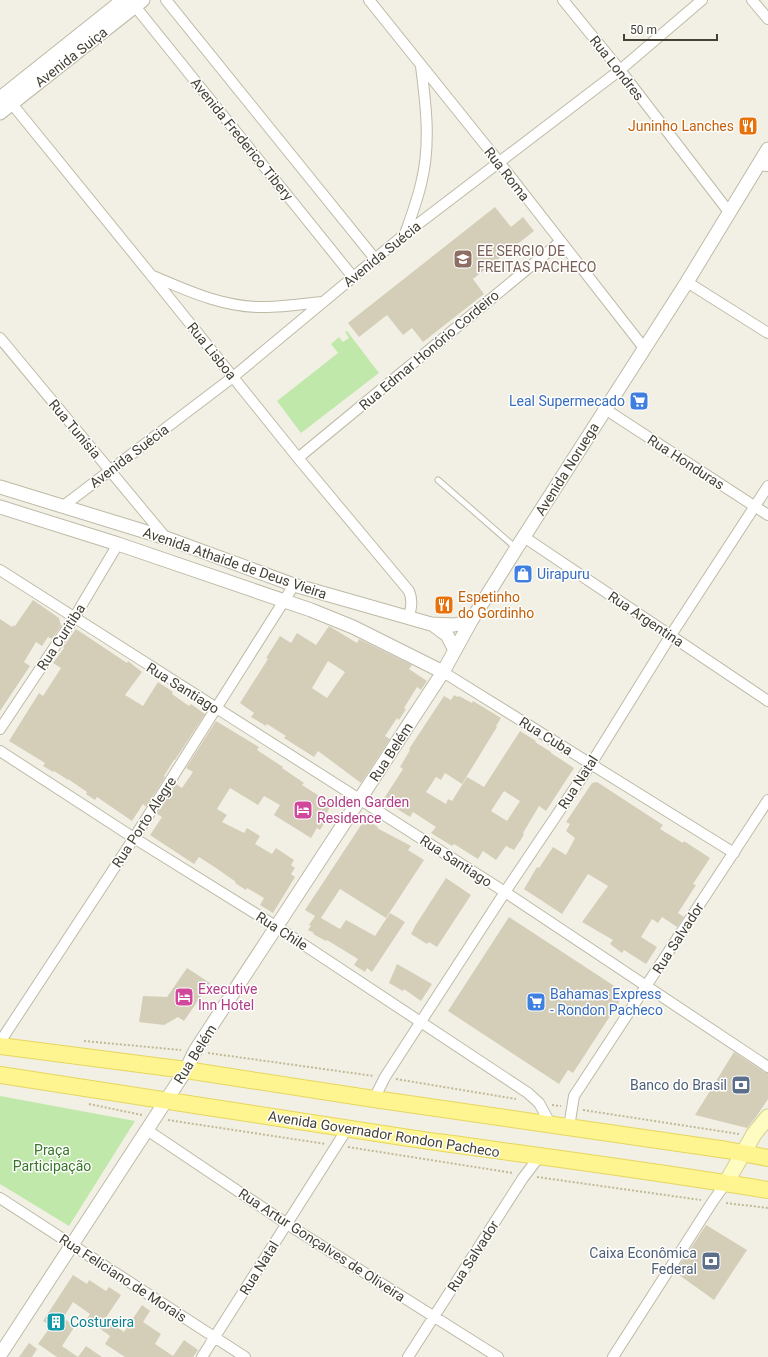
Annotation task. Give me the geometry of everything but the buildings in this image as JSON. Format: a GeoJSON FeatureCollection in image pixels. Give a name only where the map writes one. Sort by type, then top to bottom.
{"type":"FeatureCollection","features":[{"type":"Feature","properties":{"kind":"main road"},"geometry":{"type":"LineString","coordinates":[[0,1046],[186,1070],[743,1153],[768,1158]]}},
{"type":"Feature","properties":{"kind":"main road","name":"Avenida Governador Rondon Pacheco"},"geometry":{"type":"LineString","coordinates":[[0,1075],[167,1100],[341,1137],[539,1157],[686,1176],[768,1190]]}},
{"type":"Feature","properties":{"kind":"main road"},"geometry":{"type":"LineString","coordinates":[[726,1183],[754,1134],[768,1117]]}},
{"type":"Feature","properties":{"kind":"street","name":"Avenida Suiça"},"geometry":{"type":"LineString","coordinates":[[0,113],[4,97],[123,0]]}},
{"type":"Feature","properties":{"kind":"street","name":"Avenida Frederico Tibery"},"geometry":{"type":"LineString","coordinates":[[166,0],[376,260]]}},
{"type":"Feature","properties":{"kind":"street","name":"Rua Roma"},"geometry":{"type":"LineString","coordinates":[[369,0],[499,162],[644,348]]}},
{"type":"Feature","properties":{"kind":"street","name":"Rua Londres"},"geometry":{"type":"LineString","coordinates":[[564,0],[729,212]]}},
{"type":"Feature","properties":{"kind":"street","name":"Avenida Suécia"},"geometry":{"type":"LineString","coordinates":[[62,508],[233,377],[322,302],[376,260],[405,234],[620,70],[702,0]]}},
{"type":"Feature","properties":{"kind":"street"},"geometry":{"type":"LineString","coordinates":[[752,0],[768,19]]}},
{"type":"Feature","properties":{"kind":"street","name":"Avenida Suiça"},"geometry":{"type":"LineString","coordinates":[[4,97],[136,2]]}},
{"type":"Feature","properties":{"kind":"street","name":"Avenida Frederico Tibery"},"geometry":{"type":"LineString","coordinates":[[136,2],[353,277]]}},
{"type":"Feature","properties":{"kind":"street"},"geometry":{"type":"LineString","coordinates":[[405,234],[422,183],[427,144],[426,108],[421,66]]}},
{"type":"Feature","properties":{"kind":"street","name":"Rua Lisboa"},"geometry":{"type":"LineString","coordinates":[[4,97],[151,275],[298,458],[409,591],[412,605],[409,617]]}},
{"type":"Feature","properties":{"kind":"street","name":"Avenida Noruega"},"geometry":{"type":"LineString","coordinates":[[443,672],[516,549],[729,212],[763,166],[768,149]]}},
{"type":"Feature","properties":{"kind":"street","name":"Rua Edmar Honório Cordeiro"},"geometry":{"type":"LineString","coordinates":[[298,458],[560,242]]}},
{"type":"Feature","properties":{"kind":"street"},"geometry":{"type":"LineString","coordinates":[[151,275],[196,295],[232,304],[263,308],[322,302]]}},
{"type":"Feature","properties":{"kind":"street"},"geometry":{"type":"LineString","coordinates":[[686,282],[768,333]]}},
{"type":"Feature","properties":{"kind":"street","name":"Rua Tunísia"},"geometry":{"type":"LineString","coordinates":[[0,338],[166,538]]}},
{"type":"Feature","properties":{"kind":"street","name":"Rua Honduras"},"geometry":{"type":"LineString","coordinates":[[605,409],[768,515]]}},
{"type":"Feature","properties":{"kind":"street","name":"Rua Natal"},"geometry":{"type":"LineString","coordinates":[[374,1099],[385,1077],[590,764],[671,635],[768,486]]}},
{"type":"Feature","properties":{"kind":"street","name":"Avenida Athaide de Deus Vieira"},"geometry":{"type":"LineString","coordinates":[[0,487],[62,508],[166,538],[294,585],[431,624],[454,625],[472,622]]}},
{"type":"Feature","properties":{"kind":"street","name":"Avenida Athaide de Deus Vieira"},"geometry":{"type":"LineString","coordinates":[[0,507],[118,544],[312,610],[353,627]]}},
{"type":"Feature","properties":{"kind":"street","name":"Rua Argentina"},"geometry":{"type":"LineString","coordinates":[[524,537],[768,701]]}},
{"type":"Feature","properties":{"kind":"street","name":"Rua Curitiba"},"geometry":{"type":"LineString","coordinates":[[0,729],[74,618],[118,544]]}},
{"type":"Feature","properties":{"kind":"street","name":"Rua Santiago"},"geometry":{"type":"LineString","coordinates":[[0,570],[505,892],[768,1067]]}},
{"type":"Feature","properties":{"kind":"street","name":"Rua Porto Alegre"},"geometry":{"type":"LineString","coordinates":[[0,1042],[217,709],[294,585]]}},
{"type":"Feature","properties":{"kind":"street"},"geometry":{"type":"LineString","coordinates":[[431,624],[447,635],[455,650]]}},
{"type":"Feature","properties":{"kind":"street","name":"Rua Cuba"},"geometry":{"type":"LineString","coordinates":[[353,627],[443,672],[734,853]]}},
{"type":"Feature","properties":{"kind":"street","name":"Rua Belém"},"geometry":{"type":"LineString","coordinates":[[0,1355],[167,1100],[186,1070],[195,1051],[443,672]]}},
{"type":"Feature","properties":{"kind":"street","name":"Rua Chile"},"geometry":{"type":"LineString","coordinates":[[0,750],[134,838],[277,927],[528,1093],[539,1103],[551,1125]]}},
{"type":"Feature","properties":{"kind":"street","name":"Rua Salvador"},"geometry":{"type":"LineString","coordinates":[[569,1127],[574,1096],[768,800]]}},
{"type":"Feature","properties":{"kind":"street","name":"Rua Artur Gonçalves de Oliveira"},"geometry":{"type":"LineString","coordinates":[[147,1130],[287,1224],[498,1357]]}},
{"type":"Feature","properties":{"kind":"street","name":"Rua Natal"},"geometry":{"type":"LineString","coordinates":[[202,1357],[341,1137]]}},
{"type":"Feature","properties":{"kind":"street","name":"Rua Salvador"},"geometry":{"type":"LineString","coordinates":[[408,1357],[525,1175],[539,1157]]}},
{"type":"Feature","properties":{"kind":"street"},"geometry":{"type":"LineString","coordinates":[[614,1357],[726,1183]]}},
{"type":"Feature","properties":{"kind":"street","name":"Rua Feliciano de Morais"},"geometry":{"type":"LineString","coordinates":[[0,1198],[245,1357]]}},
{"type":"Feature","properties":{"kind":"lane"},"geometry":{"type":"LineString","coordinates":[[438,480],[516,549]]}},
{"type":"Feature","properties":{"kind":"path"},"geometry":{"type":"LineString","coordinates":[[84,1103],[155,1118],[341,1137],[525,1175],[768,1208]]}},
{"type":"Feature","properties":{"kind":"green space"},"geometry":{"type":"Polygon","coordinates":[[[347,331],[379,373],[301,433],[277,401],[338,353],[331,344],[339,337],[343,342],[349,338],[345,332],[347,331]]]}},
{"type":"Feature","properties":{"kind":"green space","name":"Praça Participação"},"geometry":{"type":"Polygon","coordinates":[[[0,1096],[135,1121],[69,1226],[0,1184],[0,1096]]]}},
{"type":"Feature","properties":{"kind":"place","name":"Juninho Lanches"},"geometry":{"type":"Point","coordinates":[748,126]}},
{"type":"Feature","properties":{"kind":"place","name":"EE SERGIO DE FREITAS PACHECO"},"geometry":{"type":"Point","coordinates":[463,259]}},
{"type":"Feature","properties":{"kind":"place","name":"Leal Supermecado"},"geometry":{"type":"Point","coordinates":[639,401]}},
{"type":"Feature","properties":{"kind":"place","name":"Uirapuru"},"geometry":{"type":"Point","coordinates":[523,574]}},
{"type":"Feature","properties":{"kind":"place","name":"Espetinho do Gordinho"},"geometry":{"type":"Point","coordinates":[444,605]}},
{"type":"Feature","properties":{"kind":"place","name":"Golden Garden Residence"},"geometry":{"type":"Point","coordinates":[303,810]}},
{"type":"Feature","properties":{"kind":"place","name":"Executive Inn Hotel"},"geometry":{"type":"Point","coordinates":[184,997]}},
{"type":"Feature","properties":{"kind":"place","name":"Bahamas Express - Rondon Pacheco"},"geometry":{"type":"Point","coordinates":[536,1002]}},
{"type":"Feature","properties":{"kind":"place","name":"Banco do Brasil"},"geometry":{"type":"Point","coordinates":[741,1085]}},
{"type":"Feature","properties":{"kind":"place","name":"Caixa Econômica Federal"},"geometry":{"type":"Point","coordinates":[711,1261]}},
{"type":"Feature","properties":{"kind":"place","name":"Costureira"},"geometry":{"type":"Point","coordinates":[56,1322]}}]}
